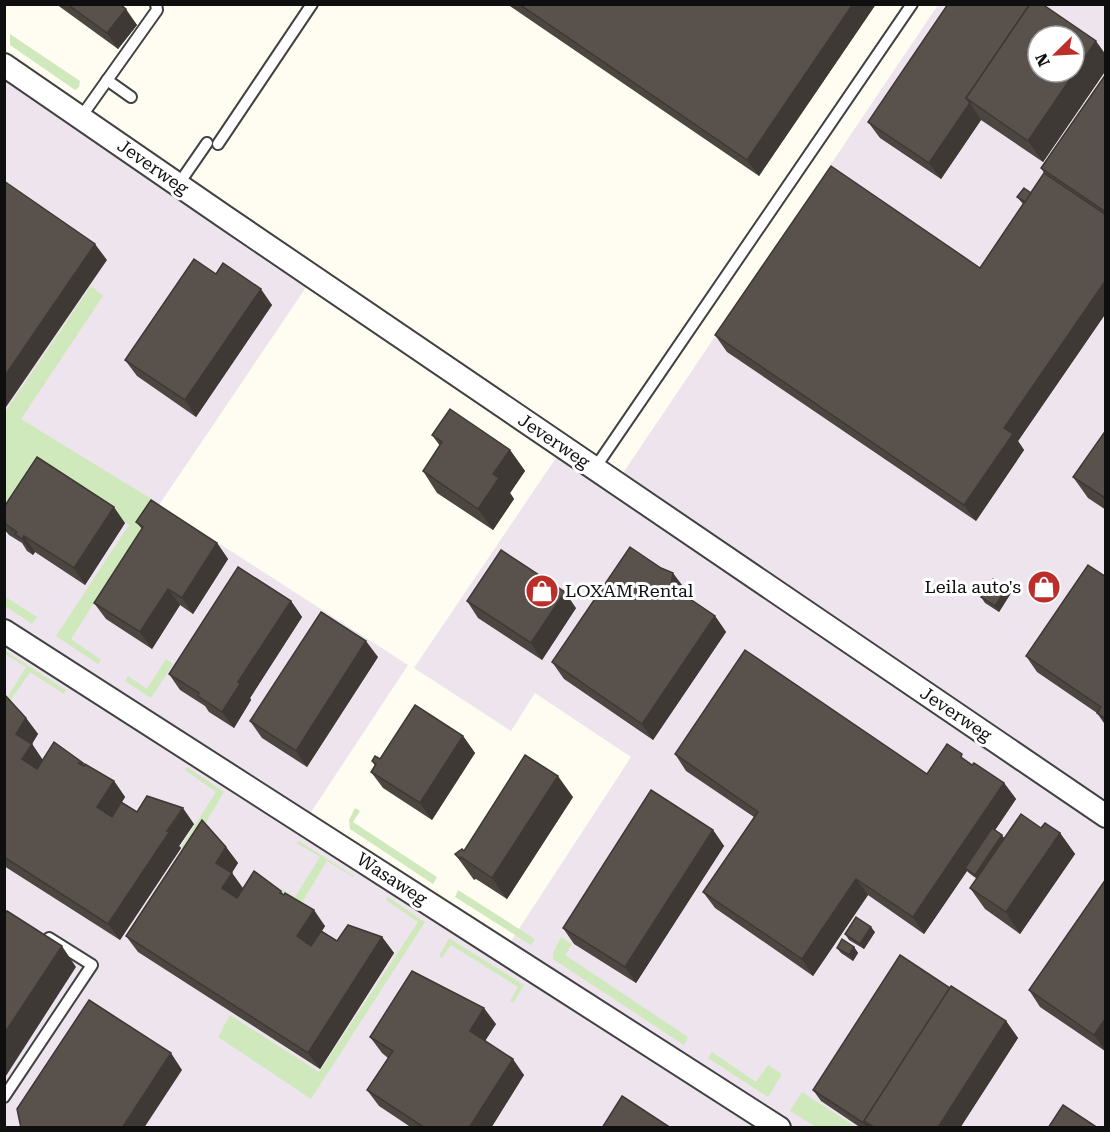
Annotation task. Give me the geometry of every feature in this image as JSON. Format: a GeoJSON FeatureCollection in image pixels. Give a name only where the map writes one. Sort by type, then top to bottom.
{"type":"FeatureCollection","features":[{"type":"Feature","properties":{"kind":"street","name":"Jeverweg"},"geometry":{"type":"LineString","coordinates":[[4,64],[178,185],[1106,816]]}},
{"type":"Feature","properties":{"kind":"street","name":"Wasaweg"},"geometry":{"type":"LineString","coordinates":[[4,631],[779,1128]]}},
{"type":"Feature","properties":{"kind":"lane"},"geometry":{"type":"LineString","coordinates":[[81,117],[157,10],[156,4]]}},
{"type":"Feature","properties":{"kind":"lane"},"geometry":{"type":"LineString","coordinates":[[178,185],[213,143],[312,4]]}},
{"type":"Feature","properties":{"kind":"lane"},"geometry":{"type":"LineString","coordinates":[[595,468],[912,4]]}},
{"type":"Feature","properties":{"kind":"lane"},"geometry":{"type":"LineString","coordinates":[[107,80],[131,97]]}},
{"type":"Feature","properties":{"kind":"lane"},"geometry":{"type":"LineString","coordinates":[[4,1097],[92,964],[36,930]]}},
{"type":"Feature","properties":{"kind":"shaded area"},"geometry":{"type":"Polygon","coordinates":[[[938,5],[1105,5],[1105,1127],[5,1127],[4,65],[313,277],[159,505],[408,665],[302,826],[504,952],[631,757],[535,693],[511,731],[414,668],[562,449],[615,485],[938,5]]]}},
{"type":"Feature","properties":{"kind":"green space"},"geometry":{"type":"Polygon","coordinates":[[[10,34],[80,81],[79,87],[75,90],[10,45],[10,34]]]}},
{"type":"Feature","properties":{"kind":"green space"},"geometry":{"type":"Polygon","coordinates":[[[91,286],[103,296],[21,419],[158,503],[71,639],[101,660],[98,664],[56,636],[129,525],[46,469],[5,533],[5,412],[91,286]]]}},
{"type":"Feature","properties":{"kind":"green space"},"geometry":{"type":"Polygon","coordinates":[[[4,596],[37,617],[32,624],[5,606],[4,596]]]}},
{"type":"Feature","properties":{"kind":"green space"},"geometry":{"type":"Polygon","coordinates":[[[4,650],[66,690],[64,694],[30,672],[8,704],[5,701],[26,667],[5,654],[4,650]]]}},
{"type":"Feature","properties":{"kind":"green space"},"geometry":{"type":"Polygon","coordinates":[[[166,659],[173,664],[151,698],[125,681],[128,676],[147,689],[166,659]]]}},
{"type":"Feature","properties":{"kind":"green space"},"geometry":{"type":"Polygon","coordinates":[[[187,767],[224,792],[202,829],[196,856],[181,847],[216,792],[185,770],[187,767]]]}},
{"type":"Feature","properties":{"kind":"green space"},"geometry":{"type":"Polygon","coordinates":[[[355,808],[360,811],[353,822],[437,877],[433,884],[350,829],[349,820],[355,808]]]}},
{"type":"Feature","properties":{"kind":"green space"},"geometry":{"type":"Polygon","coordinates":[[[299,841],[354,876],[327,861],[302,902],[317,912],[314,917],[279,895],[282,889],[295,897],[320,857],[297,843],[299,841]]]}},
{"type":"Feature","properties":{"kind":"green space"},"geometry":{"type":"Polygon","coordinates":[[[458,890],[535,939],[531,945],[455,897],[458,890]]]}},
{"type":"Feature","properties":{"kind":"green space"},"geometry":{"type":"Polygon","coordinates":[[[388,897],[425,922],[311,1099],[218,1037],[230,1015],[319,1072],[418,922],[386,900],[388,897]]]}},
{"type":"Feature","properties":{"kind":"green space"},"geometry":{"type":"Polygon","coordinates":[[[561,937],[572,944],[565,955],[688,1037],[684,1045],[553,959],[553,953],[561,937]]]}},
{"type":"Feature","properties":{"kind":"green space"},"geometry":{"type":"Polygon","coordinates":[[[449,938],[524,985],[513,1003],[510,1001],[518,987],[451,945],[442,958],[439,956],[449,938]]]}},
{"type":"Feature","properties":{"kind":"green space"},"geometry":{"type":"Polygon","coordinates":[[[712,1052],[756,1082],[768,1065],[782,1074],[768,1097],[708,1058],[712,1052]]]}},
{"type":"Feature","properties":{"kind":"green space"},"geometry":{"type":"Polygon","coordinates":[[[802,1092],[856,1127],[816,1127],[790,1111],[802,1092]]]}},
{"type":"Feature","properties":{"kind":"building"},"geometry":{"type":"Polygon","coordinates":[[[67,4],[120,4],[126,9],[107,33],[67,4]]]}},
{"type":"Feature","properties":{"kind":"building"},"geometry":{"type":"Polygon","coordinates":[[[519,4],[853,4],[747,160],[519,4]]]}},
{"type":"Feature","properties":{"kind":"building"},"geometry":{"type":"Polygon","coordinates":[[[948,4],[1030,4],[966,98],[970,103],[929,163],[868,122],[948,4]]]}},
{"type":"Feature","properties":{"kind":"building"},"geometry":{"type":"Polygon","coordinates":[[[1030,4],[1042,4],[1071,24],[1026,24],[1026,84],[1067,84],[1028,141],[966,98],[1030,4]]]}},
{"type":"Feature","properties":{"kind":"building"},"geometry":{"type":"Polygon","coordinates":[[[1086,34],[1096,41],[1086,56],[1086,34]]]}},
{"type":"Feature","properties":{"kind":"building"},"geometry":{"type":"Polygon","coordinates":[[[1106,74],[1106,212],[1041,168],[1106,74]]]}},
{"type":"Feature","properties":{"kind":"building"},"geometry":{"type":"Polygon","coordinates":[[[831,166],[980,268],[1044,173],[1106,215],[1106,280],[1004,428],[1013,434],[964,505],[715,335],[831,166]]]}},
{"type":"Feature","properties":{"kind":"building"},"geometry":{"type":"Polygon","coordinates":[[[4,181],[95,244],[4,377],[4,181]]]}},
{"type":"Feature","properties":{"kind":"building"},"geometry":{"type":"Polygon","coordinates":[[[1024,188],[1031,193],[1025,202],[1017,197],[1024,188]]]}},
{"type":"Feature","properties":{"kind":"building"},"geometry":{"type":"Polygon","coordinates":[[[194,259],[216,274],[223,263],[261,289],[185,400],[125,360],[194,259]]]}},
{"type":"Feature","properties":{"kind":"building"},"geometry":{"type":"Polygon","coordinates":[[[450,409],[510,450],[493,474],[499,478],[478,509],[423,471],[442,442],[432,435],[450,409]]]}},
{"type":"Feature","properties":{"kind":"building"},"geometry":{"type":"Polygon","coordinates":[[[1106,430],[1106,497],[1105,498],[1073,477],[1106,430]]]}},
{"type":"Feature","properties":{"kind":"building"},"geometry":{"type":"Polygon","coordinates":[[[37,457],[114,507],[74,568],[24,536],[22,539],[15,534],[17,532],[4,523],[4,507],[37,457]]]}},
{"type":"Feature","properties":{"kind":"building"},"geometry":{"type":"Polygon","coordinates":[[[151,500],[217,543],[182,598],[168,589],[140,632],[94,603],[143,527],[136,522],[151,500]]]}},
{"type":"Feature","properties":{"kind":"building"},"geometry":{"type":"Polygon","coordinates":[[[630,547],[661,568],[673,573],[671,586],[715,616],[642,724],[552,662],[630,547]]]}},
{"type":"Feature","properties":{"kind":"building"},"geometry":{"type":"Polygon","coordinates":[[[501,550],[565,592],[531,643],[467,601],[501,550]]]}},
{"type":"Feature","properties":{"kind":"building"},"geometry":{"type":"Polygon","coordinates":[[[1088,565],[1106,577],[1106,719],[1097,713],[1101,707],[1026,656],[1088,565]]]}},
{"type":"Feature","properties":{"kind":"building"},"geometry":{"type":"Polygon","coordinates":[[[238,567],[291,601],[238,682],[240,684],[222,712],[198,696],[199,693],[169,674],[238,567]]]}},
{"type":"Feature","properties":{"kind":"building"},"geometry":{"type":"Polygon","coordinates":[[[993,579],[1007,588],[995,606],[981,597],[993,579]]]}},
{"type":"Feature","properties":{"kind":"building"},"geometry":{"type":"Polygon","coordinates":[[[321,612],[366,641],[296,751],[250,721],[321,612]]]}},
{"type":"Feature","properties":{"kind":"building"},"geometry":{"type":"Polygon","coordinates":[[[745,650],[927,774],[947,744],[962,754],[961,757],[972,765],[974,763],[1004,783],[913,917],[856,879],[802,959],[703,892],[758,812],[675,754],[745,650]]]}},
{"type":"Feature","properties":{"kind":"building"},"geometry":{"type":"Polygon","coordinates":[[[4,694],[26,718],[16,734],[32,744],[22,759],[37,769],[54,742],[83,763],[78,763],[84,766],[85,764],[114,781],[97,807],[112,817],[121,802],[137,812],[147,796],[183,808],[108,924],[4,857],[4,694]]]}},
{"type":"Feature","properties":{"kind":"building"},"geometry":{"type":"Polygon","coordinates":[[[415,705],[463,736],[420,803],[371,772],[376,764],[372,761],[375,756],[380,759],[415,705]]]}},
{"type":"Feature","properties":{"kind":"building"},"geometry":{"type":"Polygon","coordinates":[[[525,755],[558,776],[492,878],[455,854],[462,849],[464,851],[525,755]]]}},
{"type":"Feature","properties":{"kind":"building"},"geometry":{"type":"Polygon","coordinates":[[[651,790],[713,830],[625,967],[563,928],[651,790]]]}},
{"type":"Feature","properties":{"kind":"building"},"geometry":{"type":"Polygon","coordinates":[[[1021,814],[1041,828],[1045,823],[1060,833],[1006,912],[970,888],[1021,814]]]}},
{"type":"Feature","properties":{"kind":"building"},"geometry":{"type":"Polygon","coordinates":[[[202,820],[226,847],[216,863],[232,873],[222,888],[237,898],[254,871],[281,891],[280,893],[284,895],[285,893],[314,910],[297,936],[311,946],[321,931],[337,941],[348,925],[382,937],[308,1053],[126,936],[202,820]]]}},
{"type":"Feature","properties":{"kind":"building"},"geometry":{"type":"Polygon","coordinates":[[[992,828],[1002,835],[975,875],[965,868],[992,828]]]}},
{"type":"Feature","properties":{"kind":"building"},"geometry":{"type":"Polygon","coordinates":[[[1106,879],[1106,1018],[1094,1035],[1029,990],[1106,879]]]}},
{"type":"Feature","properties":{"kind":"building"},"geometry":{"type":"Polygon","coordinates":[[[7,911],[62,946],[4,1034],[4,914],[7,911]]]}},
{"type":"Feature","properties":{"kind":"building"},"geometry":{"type":"Polygon","coordinates":[[[856,917],[871,927],[860,944],[845,934],[856,917]]]}},
{"type":"Feature","properties":{"kind":"building"},"geometry":{"type":"Polygon","coordinates":[[[842,939],[854,947],[849,955],[837,948],[842,939]]]}},
{"type":"Feature","properties":{"kind":"building"},"geometry":{"type":"Polygon","coordinates":[[[900,955],[950,988],[864,1121],[868,1126],[813,1090],[900,955]]]}},
{"type":"Feature","properties":{"kind":"building"},"geometry":{"type":"Polygon","coordinates":[[[412,971],[484,1008],[470,1031],[513,1059],[469,1128],[425,1128],[367,1090],[393,1051],[370,1037],[412,971]]]}},
{"type":"Feature","properties":{"kind":"building"},"geometry":{"type":"Polygon","coordinates":[[[951,986],[1006,1021],[939,1126],[941,1128],[875,1128],[864,1121],[951,986]]]}},
{"type":"Feature","properties":{"kind":"building"},"geometry":{"type":"Polygon","coordinates":[[[89,1000],[171,1053],[122,1128],[21,1128],[17,1109],[89,1000]]]}},
{"type":"Feature","properties":{"kind":"building"},"geometry":{"type":"Polygon","coordinates":[[[622,1096],[671,1128],[602,1128],[622,1096]]]}},
{"type":"Feature","properties":{"kind":"building"},"geometry":{"type":"Polygon","coordinates":[[[1063,1105],[1098,1128],[1048,1128],[1063,1105]]]}},
{"type":"Feature","properties":{"kind":"place","name":"Leila auto's"},"geometry":{"type":"Point","coordinates":[1044,587]}},
{"type":"Feature","properties":{"kind":"place","name":"LOXAM Rental"},"geometry":{"type":"Point","coordinates":[542,591]}}]}
